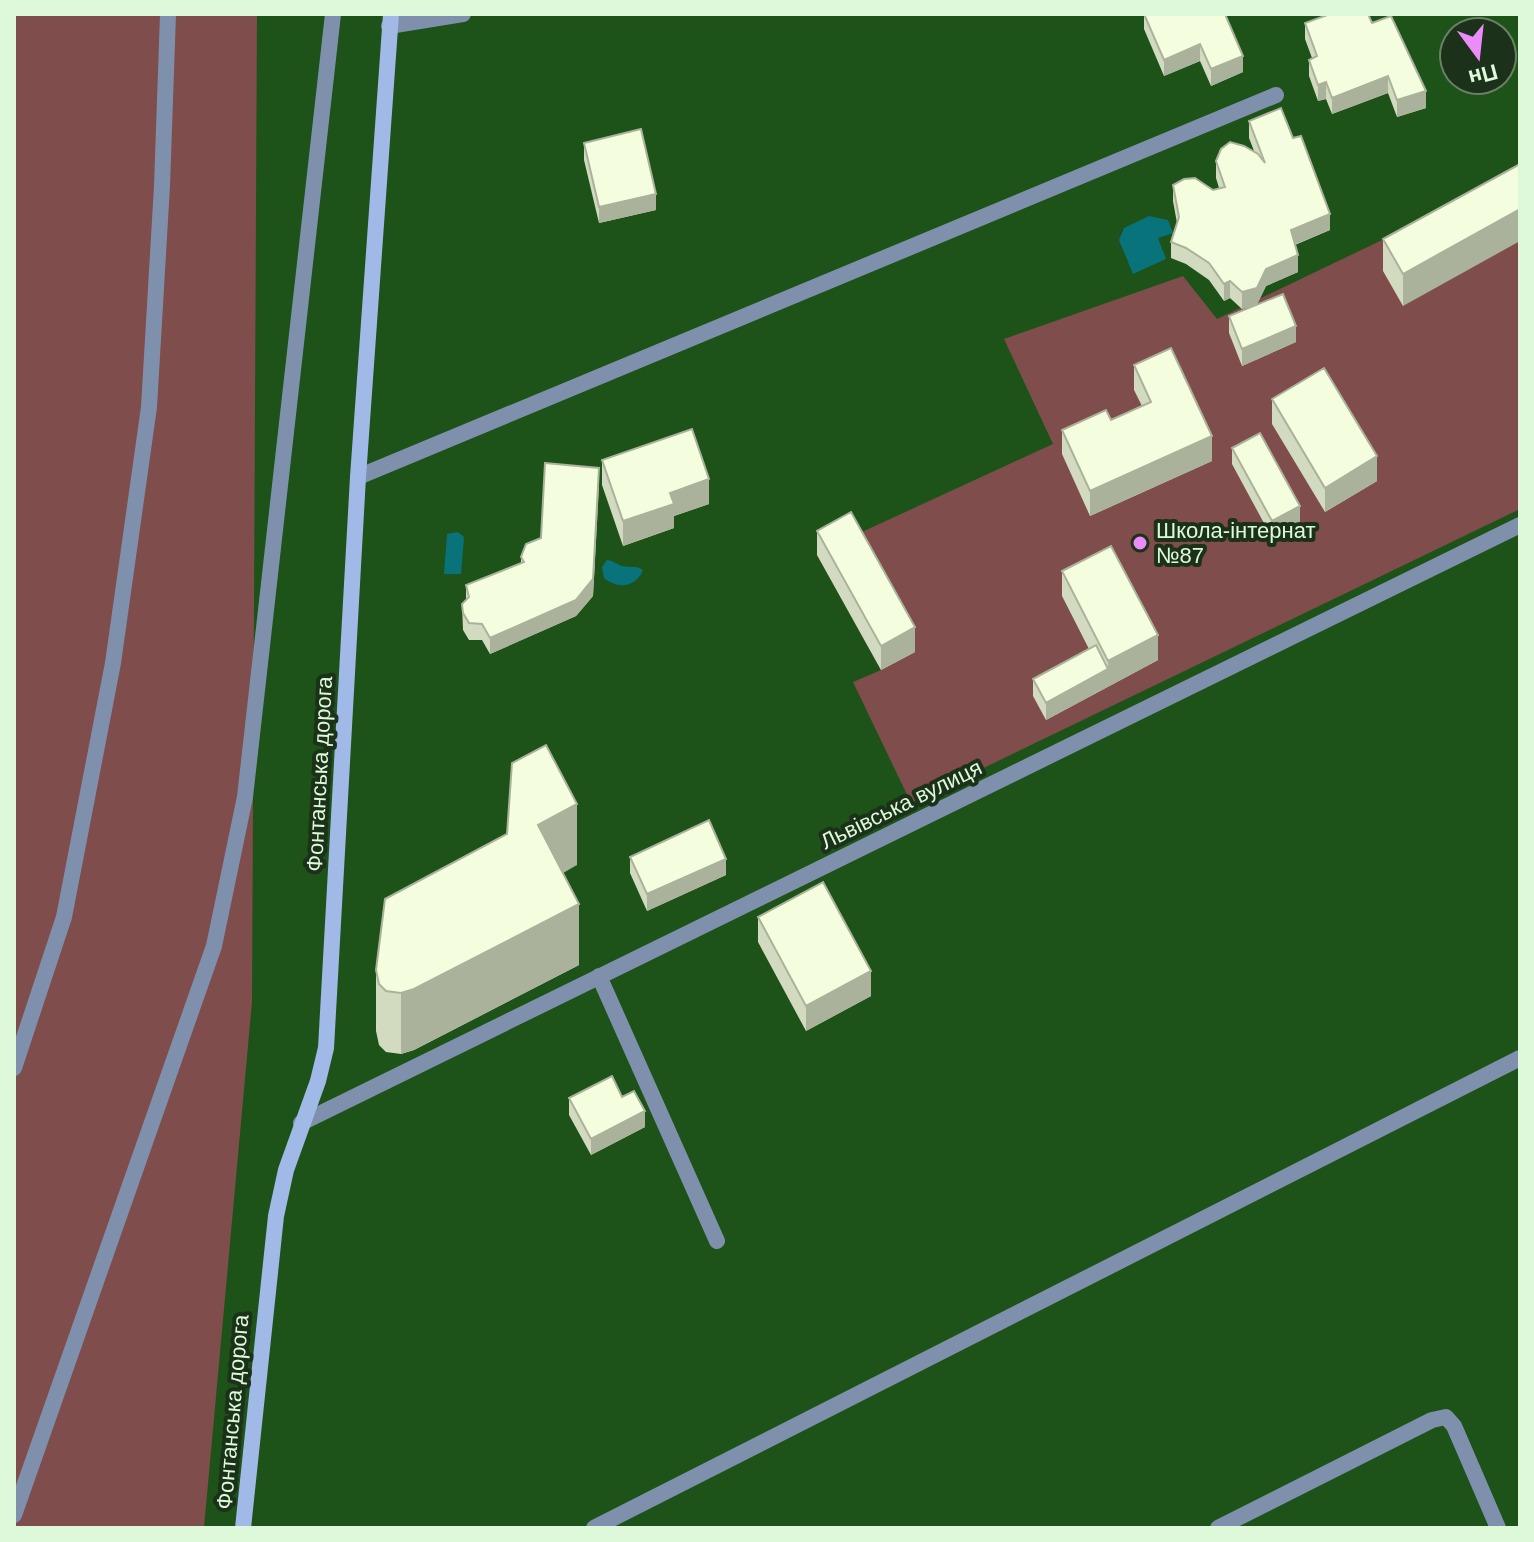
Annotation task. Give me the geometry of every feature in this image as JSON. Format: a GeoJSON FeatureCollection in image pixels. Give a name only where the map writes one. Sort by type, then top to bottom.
{"type":"FeatureCollection","features":[{"type":"Feature","properties":{"kind":"main road","name":"Фонтанська дорога"},"geometry":{"type":"LineString","coordinates":[[243,1528],[276,1216],[286,1170],[318,1081],[326,1048],[358,477],[390,20]]}},
{"type":"Feature","properties":{"kind":"street"},"geometry":{"type":"LineString","coordinates":[[14,1068],[64,917],[115,648],[149,407],[168,14]]}},
{"type":"Feature","properties":{"kind":"street"},"geometry":{"type":"LineString","coordinates":[[14,1515],[217,931],[245,797],[333,14]]}},
{"type":"Feature","properties":{"kind":"street"},"geometry":{"type":"LineString","coordinates":[[390,20],[463,14]]}},
{"type":"Feature","properties":{"kind":"street"},"geometry":{"type":"LineString","coordinates":[[358,477],[1276,95]]}},
{"type":"Feature","properties":{"kind":"street","name":"Львівська вулиця"},"geometry":{"type":"LineString","coordinates":[[301,1123],[1520,525]]}},
{"type":"Feature","properties":{"kind":"street"},"geometry":{"type":"LineString","coordinates":[[599,976],[717,1241]]}},
{"type":"Feature","properties":{"kind":"street"},"geometry":{"type":"LineString","coordinates":[[594,1528],[1520,1058]]}},
{"type":"Feature","properties":{"kind":"street"},"geometry":{"type":"LineString","coordinates":[[1218,1528],[1432,1420],[1446,1417],[1454,1426],[1498,1528]]}},
{"type":"Feature","properties":{"kind":"shaded area"},"geometry":{"type":"Polygon","coordinates":[[[14,14],[257,14],[252,1002],[204,1528],[14,1528],[14,14]]]}},
{"type":"Feature","properties":{"kind":"shaded area","name":"Школа-інтернат №87"},"geometry":{"type":"Polygon","coordinates":[[[1520,174],[1520,509],[911,803],[853,682],[881,670],[817,555],[1053,444],[1004,339],[1183,276],[1217,319],[1520,174]]]}},
{"type":"Feature","properties":{"kind":"water"},"geometry":{"type":"Polygon","coordinates":[[[1149,216],[1168,220],[1173,233],[1158,238],[1166,259],[1133,274],[1119,240],[1124,228],[1149,216]]]}},
{"type":"Feature","properties":{"kind":"water"},"geometry":{"type":"Polygon","coordinates":[[[458,532],[464,537],[461,574],[444,574],[447,534],[458,532]]]}},
{"type":"Feature","properties":{"kind":"water"},"geometry":{"type":"Polygon","coordinates":[[[607,560],[643,570],[631,583],[615,584],[604,578],[602,567],[607,560]]]}},
{"type":"Feature","properties":{"kind":"building"},"geometry":{"type":"Polygon","coordinates":[[[1144,14],[1225,14],[1243,56],[1211,69],[1200,44],[1164,60],[1144,14]]]}},
{"type":"Feature","properties":{"kind":"building"},"geometry":{"type":"Polygon","coordinates":[[[1330,14],[1368,14],[1372,23],[1391,16],[1426,91],[1397,100],[1388,76],[1332,98],[1326,82],[1318,85],[1309,60],[1317,56],[1305,23],[1330,14]]]}},
{"type":"Feature","properties":{"kind":"building"},"geometry":{"type":"Polygon","coordinates":[[[1281,108],[1293,138],[1301,136],[1330,214],[1291,230],[1298,255],[1266,269],[1257,288],[1242,292],[1230,281],[1224,284],[1209,263],[1171,242],[1179,217],[1173,185],[1195,178],[1213,190],[1225,187],[1216,161],[1221,149],[1230,142],[1258,154],[1265,163],[1249,121],[1281,108]]]}},
{"type":"Feature","properties":{"kind":"building"},"geometry":{"type":"Polygon","coordinates":[[[641,129],[656,194],[599,207],[584,143],[641,129]]]}},
{"type":"Feature","properties":{"kind":"building"},"geometry":{"type":"Polygon","coordinates":[[[1520,164],[1520,209],[1403,274],[1383,239],[1520,164]]]}},
{"type":"Feature","properties":{"kind":"building"},"geometry":{"type":"Polygon","coordinates":[[[1283,294],[1296,326],[1242,349],[1229,316],[1283,294]]]}},
{"type":"Feature","properties":{"kind":"building"},"geometry":{"type":"Polygon","coordinates":[[[1171,348],[1212,436],[1090,491],[1062,430],[1106,410],[1111,420],[1151,402],[1134,365],[1171,348]]]}},
{"type":"Feature","properties":{"kind":"building"},"geometry":{"type":"Polygon","coordinates":[[[1324,368],[1377,456],[1325,488],[1272,399],[1324,368]]]}},
{"type":"Feature","properties":{"kind":"building"},"geometry":{"type":"Polygon","coordinates":[[[692,429],[709,479],[670,493],[674,504],[623,521],[602,460],[692,429]]]}},
{"type":"Feature","properties":{"kind":"building"},"geometry":{"type":"Polygon","coordinates":[[[1260,433],[1300,506],[1272,521],[1232,448],[1260,433]]]}},
{"type":"Feature","properties":{"kind":"building"},"geometry":{"type":"Polygon","coordinates":[[[545,463],[599,468],[593,579],[576,600],[490,638],[482,624],[469,623],[463,613],[462,604],[469,597],[466,585],[524,562],[521,557],[526,544],[541,538],[545,463]]]}},
{"type":"Feature","properties":{"kind":"building"},"geometry":{"type":"Polygon","coordinates":[[[851,512],[915,627],[881,646],[817,531],[851,512]]]}},
{"type":"Feature","properties":{"kind":"building"},"geometry":{"type":"Polygon","coordinates":[[[1111,546],[1158,635],[1108,661],[1062,571],[1111,546]]]}},
{"type":"Feature","properties":{"kind":"building"},"geometry":{"type":"Polygon","coordinates":[[[1096,645],[1108,669],[1046,703],[1033,679],[1096,645]]]}},
{"type":"Feature","properties":{"kind":"building"},"geometry":{"type":"Polygon","coordinates":[[[546,745],[577,804],[538,825],[579,904],[414,989],[401,993],[386,991],[379,984],[376,970],[385,899],[507,834],[512,763],[546,745]]]}},
{"type":"Feature","properties":{"kind":"building"},"geometry":{"type":"Polygon","coordinates":[[[709,820],[726,859],[647,894],[630,857],[709,820]]]}},
{"type":"Feature","properties":{"kind":"building"},"geometry":{"type":"Polygon","coordinates":[[[823,882],[871,971],[806,1006],[758,917],[823,882]]]}},
{"type":"Feature","properties":{"kind":"building"},"geometry":{"type":"Polygon","coordinates":[[[612,1076],[622,1097],[634,1091],[645,1111],[591,1139],[569,1098],[612,1076]]]}},
{"type":"Feature","properties":{"kind":"place","name":"Школа-інтернат №87"},"geometry":{"type":"Point","coordinates":[1140,543]}}]}
